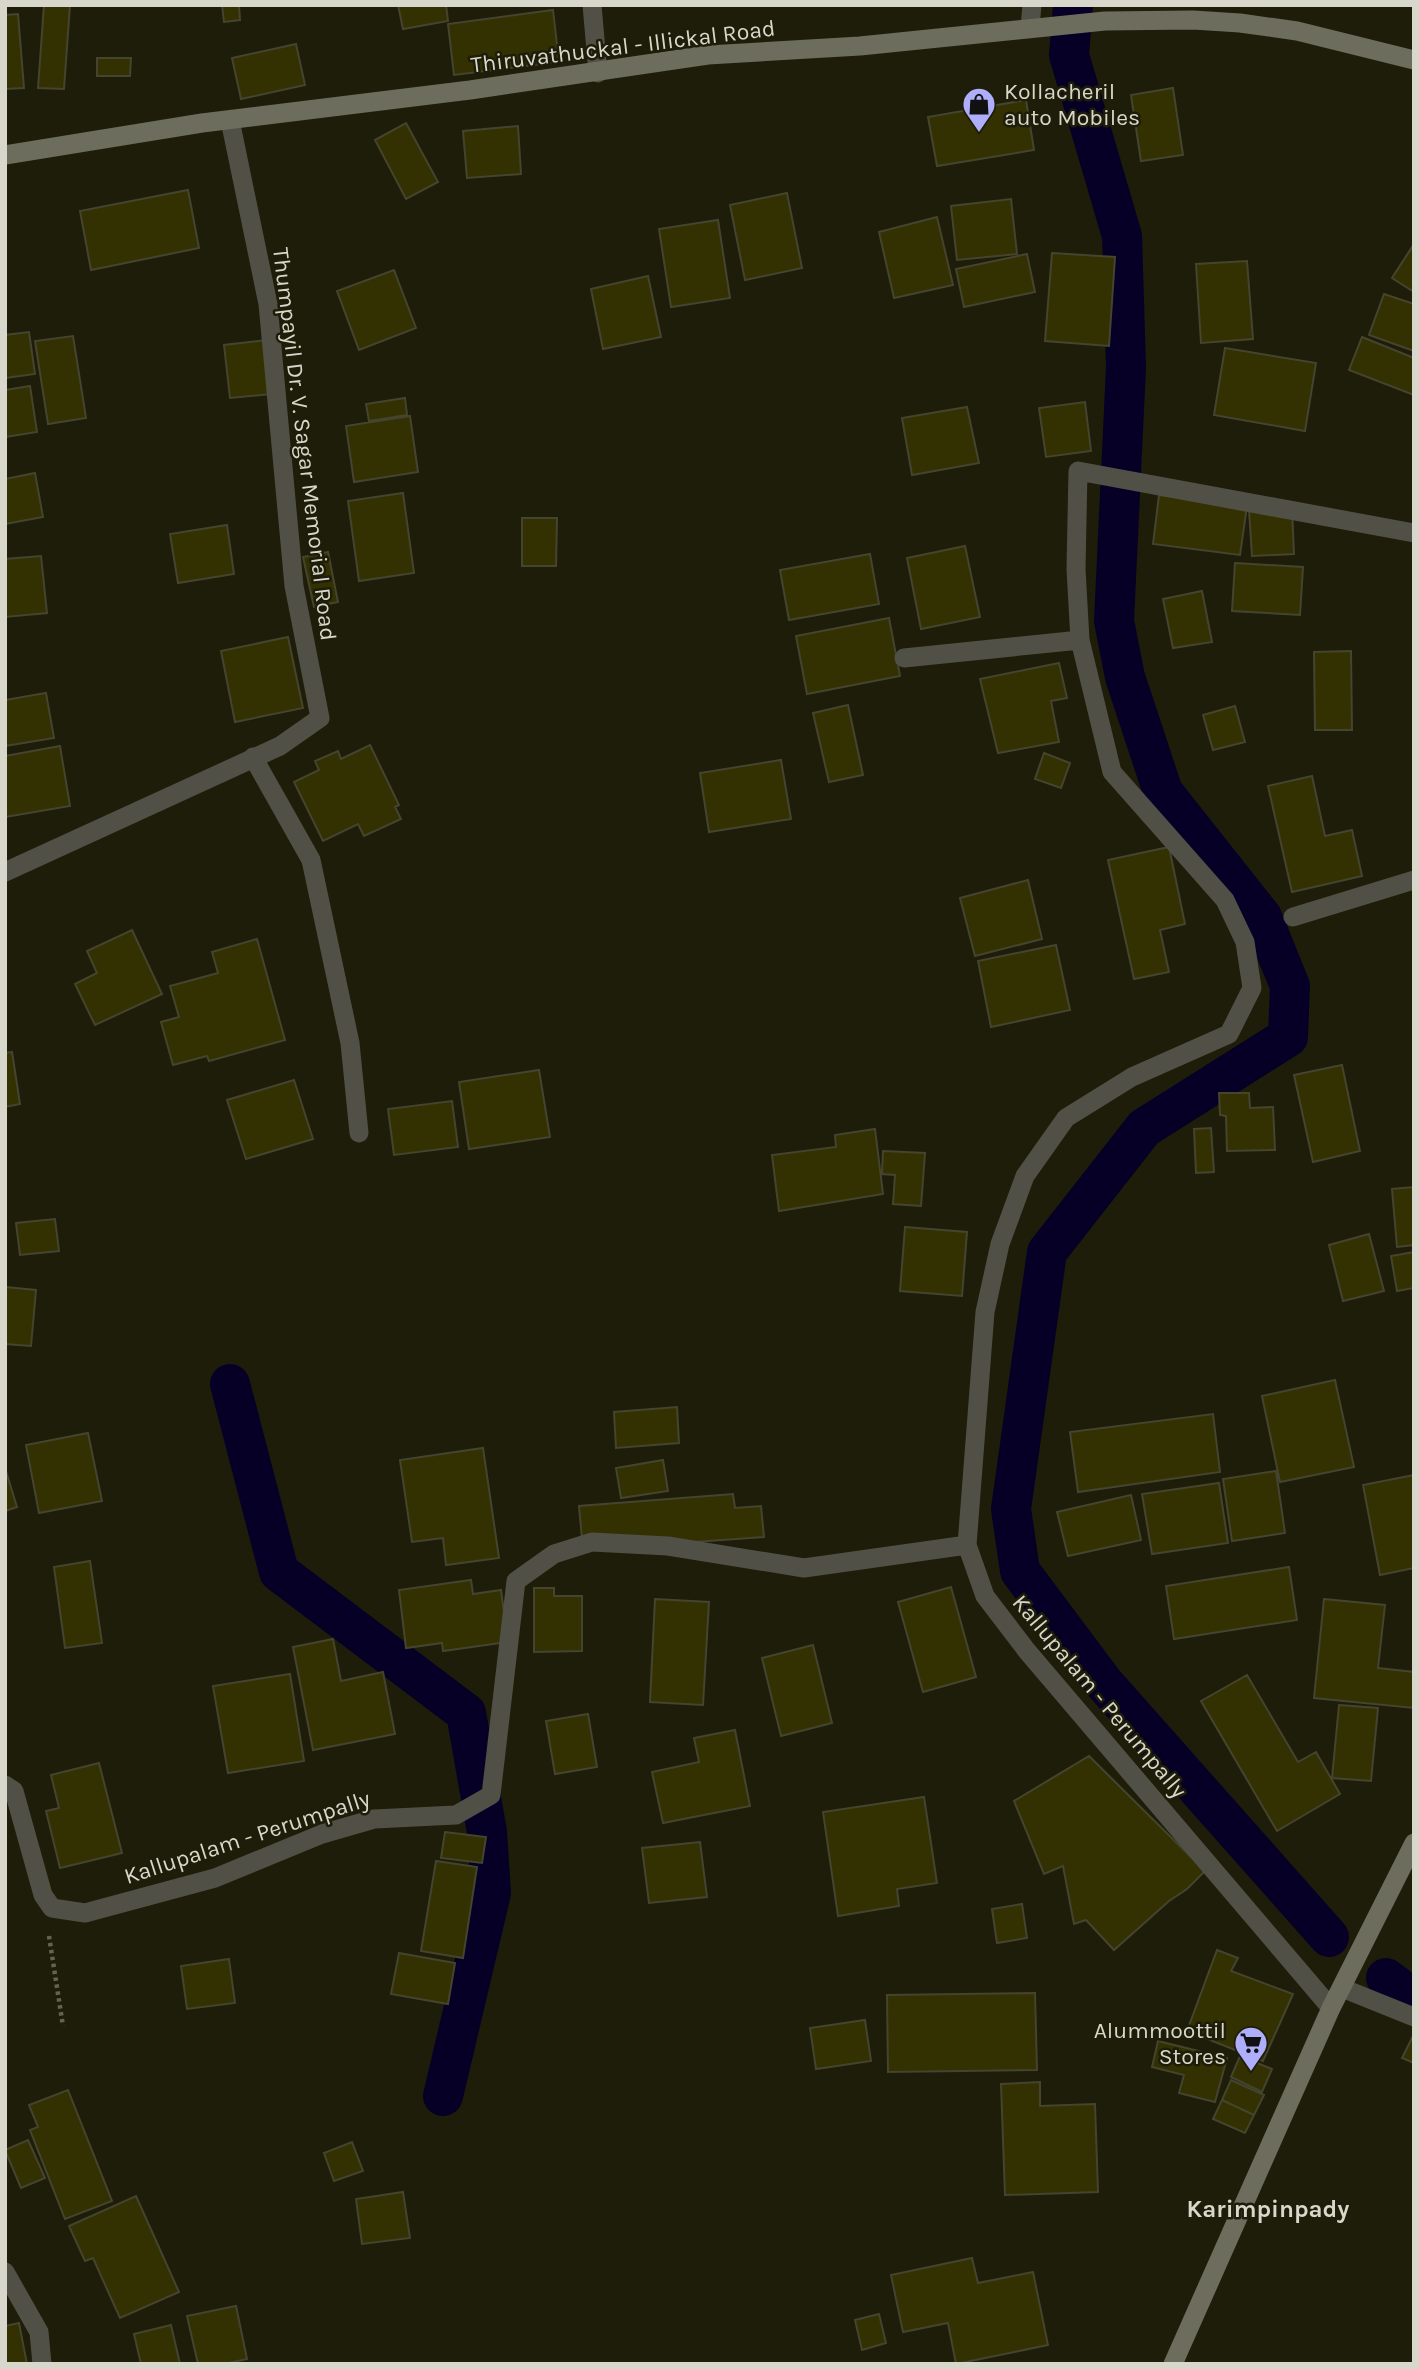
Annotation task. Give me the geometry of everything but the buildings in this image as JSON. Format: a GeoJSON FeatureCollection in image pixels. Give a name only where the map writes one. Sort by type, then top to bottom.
{"type":"FeatureCollection","features":[{"type":"Feature","properties":{"kind":"main road","name":"Thiruvathuckal - Illickal Road"},"geometry":{"type":"LineString","coordinates":[[5,155],[230,120],[598,73],[708,55],[860,46],[1105,22],[1193,20],[1240,23],[1297,31],[1414,60]]}},
{"type":"Feature","properties":{"kind":"main road"},"geometry":{"type":"LineString","coordinates":[[1173,2364],[1331,2008],[1414,1843]]}},
{"type":"Feature","properties":{"kind":"street"},"geometry":{"type":"LineString","coordinates":[[592,5],[598,73]]}},
{"type":"Feature","properties":{"kind":"street"},"geometry":{"type":"LineString","coordinates":[[1032,5],[1038,27]]}},
{"type":"Feature","properties":{"kind":"street","name":"Thumpayil Dr. V. Sagar Memorial Road"},"geometry":{"type":"LineString","coordinates":[[5,872],[280,746],[320,718],[294,586],[268,304],[230,120]]}},
{"type":"Feature","properties":{"kind":"street"},"geometry":{"type":"LineString","coordinates":[[967,1545],[985,1312],[1000,1244],[1025,1176],[1066,1118],[1132,1077],[1229,1034],[1252,988],[1245,942],[1225,900],[1112,772],[1080,639],[1076,569],[1078,471],[1414,533]]}},
{"type":"Feature","properties":{"kind":"street"},"geometry":{"type":"LineString","coordinates":[[904,658],[1080,639]]}},
{"type":"Feature","properties":{"kind":"street"},"geometry":{"type":"LineString","coordinates":[[253,757],[311,860],[350,1043],[359,1133]]}},
{"type":"Feature","properties":{"kind":"street"},"geometry":{"type":"LineString","coordinates":[[1293,917],[1414,880]]}},
{"type":"Feature","properties":{"kind":"street","name":"Kallupalam - Perumpally"},"geometry":{"type":"LineString","coordinates":[[52,1908],[85,1913],[215,1878],[323,1834],[373,1819],[456,1815],[491,1795],[516,1581],[554,1554],[592,1542],[655,1546],[804,1568],[967,1545],[985,1596],[1027,1651],[1331,2008]]}},
{"type":"Feature","properties":{"kind":"street"},"geometry":{"type":"LineString","coordinates":[[5,1785],[14,1791],[43,1895],[52,1908]]}},
{"type":"Feature","properties":{"kind":"street"},"geometry":{"type":"LineString","coordinates":[[1345,1981],[1414,2017]]}},
{"type":"Feature","properties":{"kind":"street"},"geometry":{"type":"LineString","coordinates":[[5,2272],[39,2332],[42,2364]]}},
{"type":"Feature","properties":{"kind":"path"},"geometry":{"type":"LineString","coordinates":[[52,1908],[49,1939],[64,2026]]}},
{"type":"Feature","properties":{"kind":"waterway"},"geometry":{"type":"LineString","coordinates":[[1073,5],[1069,55],[1122,236],[1126,367],[1114,621],[1125,677],[1163,792],[1262,917],[1290,986],[1288,1037],[1144,1128],[1047,1252],[1011,1509],[1020,1571],[1103,1682],[1329,1937]]}},
{"type":"Feature","properties":{"kind":"waterway"},"geometry":{"type":"LineString","coordinates":[[230,1384],[279,1572],[466,1713],[487,1832],[491,1893],[443,2096]]}},
{"type":"Feature","properties":{"kind":"waterway"},"geometry":{"type":"LineString","coordinates":[[1386,1978],[1414,1999]]}},
{"type":"Feature","properties":{"kind":"place","name":"Kollacheril auto Mobiles"},"geometry":{"type":"Point","coordinates":[979,134]}},
{"type":"Feature","properties":{"kind":"place","name":"Alummoottil Stores"},"geometry":{"type":"Point","coordinates":[1251,2073]}},
{"type":"Feature","properties":{"kind":"district","name":"Karimpinpady"},"geometry":{"type":"Point","coordinates":[1268,2209]}}]}
